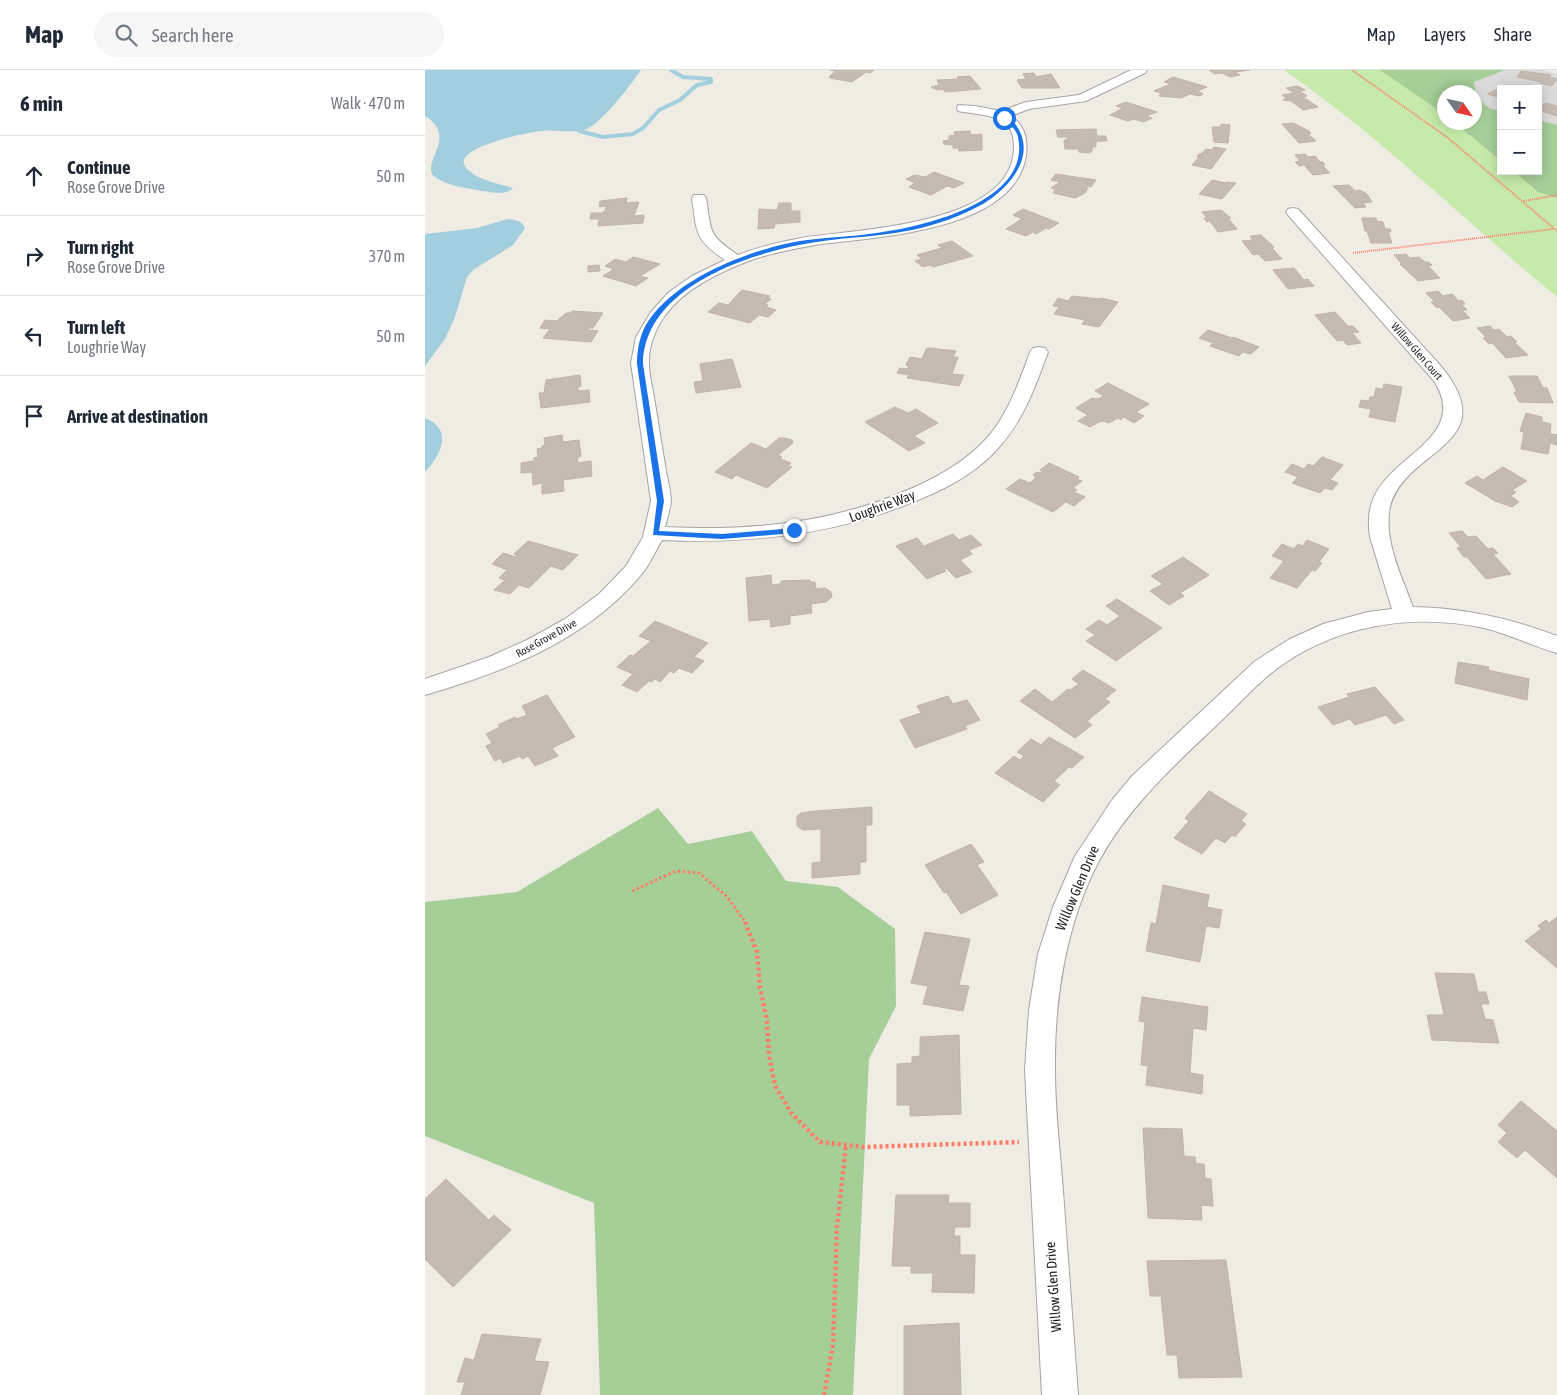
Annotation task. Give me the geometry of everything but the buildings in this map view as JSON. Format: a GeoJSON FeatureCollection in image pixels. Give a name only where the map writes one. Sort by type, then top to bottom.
{"type":"FeatureCollection","features":[{"type":"Feature","properties":{"kind":"street"},"geometry":{"type":"LineString","coordinates":[[1000,116],[1026,106],[1075,100],[1091,96],[1141,70]]}},
{"type":"Feature","properties":{"kind":"street","name":"Rose Grove Drive"},"geometry":{"type":"LineString","coordinates":[[425,687],[465,676],[505,660],[554,636],[580,619],[621,583],[648,548],[655,533],[661,501],[640,364],[640,348],[644,334],[659,311],[680,291],[712,272],[737,261],[800,243],[877,235],[944,220],[971,209],[1001,189],[1013,175],[1020,161],[1020,136],[1018,130],[1011,121],[1000,116],[963,108]]}},
{"type":"Feature","properties":{"kind":"street"},"geometry":{"type":"LineString","coordinates":[[699,198],[704,229],[708,240],[737,261]]}},
{"type":"Feature","properties":{"kind":"street","name":"Willow Glen Court"},"geometry":{"type":"LineString","coordinates":[[1293,212],[1428,362],[1443,380],[1452,398],[1453,412],[1450,424],[1442,439],[1391,483],[1383,498],[1378,515],[1379,534],[1404,614]]}},
{"type":"Feature","properties":{"kind":"street","name":"Loughrie Way"},"geometry":{"type":"LineString","coordinates":[[655,533],[722,536],[794,530],[852,518],[903,500],[927,489],[963,469],[993,443],[1018,406],[1039,352]]}},
{"type":"Feature","properties":{"kind":"street","name":"Willow Glen Drive"},"geometry":{"type":"LineString","coordinates":[[1060,1395],[1040,1070],[1043,1010],[1052,954],[1066,907],[1088,856],[1102,833],[1141,784],[1262,668],[1284,651],[1310,637],[1341,625],[1372,618],[1404,614],[1476,619],[1506,626],[1557,645]]}},
{"type":"Feature","properties":{"kind":"path"},"geometry":{"type":"LineString","coordinates":[[1352,70],[1421,117],[1523,201],[1557,232]]}},
{"type":"Feature","properties":{"kind":"path"},"geometry":{"type":"LineString","coordinates":[[1523,201],[1547,198],[1557,194]]}},
{"type":"Feature","properties":{"kind":"path"},"geometry":{"type":"LineString","coordinates":[[1333,256],[1553,228]]}},
{"type":"Feature","properties":{"kind":"path"},"geometry":{"type":"LineString","coordinates":[[632,892],[676,871],[699,873],[727,897],[744,919],[757,952],[760,988],[767,1021],[769,1055],[775,1086],[792,1114],[819,1142],[864,1147],[1044,1141]]}},
{"type":"Feature","properties":{"kind":"path"},"geometry":{"type":"LineString","coordinates":[[823,1395],[833,1345],[837,1226],[846,1145]]}},
{"type":"Feature","properties":{"kind":"shaded area"},"geometry":{"type":"Polygon","coordinates":[[[1505,70],[1543,70],[1557,74],[1557,125],[1542,121],[1542,85],[1497,85],[1497,110],[1489,108],[1482,102],[1482,85],[1475,85],[1474,81],[1505,70]]]}},
{"type":"Feature","properties":{"kind":"green space"},"geometry":{"type":"Polygon","coordinates":[[[1284,70],[1380,70],[1437,108],[1437,130],[1463,130],[1497,158],[1497,175],[1518,175],[1538,192],[1557,198],[1557,297],[1389,152],[1320,96],[1284,70]]]}},
{"type":"Feature","properties":{"kind":"green space"},"geometry":{"type":"Polygon","coordinates":[[[1380,70],[1505,70],[1474,82],[1474,85],[1437,85],[1437,109],[1380,70]]]}},
{"type":"Feature","properties":{"kind":"green space"},"geometry":{"type":"Polygon","coordinates":[[[1482,102],[1489,108],[1497,110],[1497,158],[1463,130],[1482,130],[1482,102]]]}},
{"type":"Feature","properties":{"kind":"green space"},"geometry":{"type":"Polygon","coordinates":[[[1542,121],[1557,125],[1557,198],[1538,192],[1518,175],[1542,175],[1542,121]]]}},
{"type":"Feature","properties":{"kind":"green space"},"geometry":{"type":"Polygon","coordinates":[[[658,808],[688,844],[752,831],[786,881],[838,887],[895,929],[896,1006],[869,1059],[853,1395],[600,1395],[594,1203],[425,1136],[425,902],[517,892],[658,808]]]}},
{"type":"Feature","properties":{"kind":"water"},"geometry":{"type":"Polygon","coordinates":[[[425,70],[641,70],[608,111],[587,129],[522,134],[492,142],[468,154],[464,161],[467,169],[472,173],[483,179],[513,188],[507,192],[499,193],[456,186],[432,174],[432,161],[438,146],[439,131],[425,116],[425,70]]]}},
{"type":"Feature","properties":{"kind":"water"},"geometry":{"type":"Polygon","coordinates":[[[508,219],[520,222],[525,228],[513,245],[473,270],[467,277],[455,317],[445,339],[425,366],[425,234],[477,228],[508,219]]]}},
{"type":"Feature","properties":{"kind":"water"},"geometry":{"type":"Polygon","coordinates":[[[425,418],[434,423],[439,429],[442,435],[442,442],[436,458],[425,472],[425,418]]]}},
{"type":"Feature","properties":{"kind":"waterway"},"geometry":{"type":"LineString","coordinates":[[579,131],[603,137],[633,134],[643,128],[659,110],[680,100],[697,85],[711,82],[711,79],[683,77],[671,70]]}},
{"type":"Feature","properties":{"kind":"route"},"geometry":{"type":"LineString","coordinates":[[794,530],[744,536],[655,533],[661,501],[640,364],[640,348],[650,322],[669,300],[680,291],[712,272],[745,258],[800,243],[896,232],[944,220],[971,209],[1001,189],[1013,175],[1020,161],[1020,136],[1018,130],[1011,121],[1004,118]]}}]}
